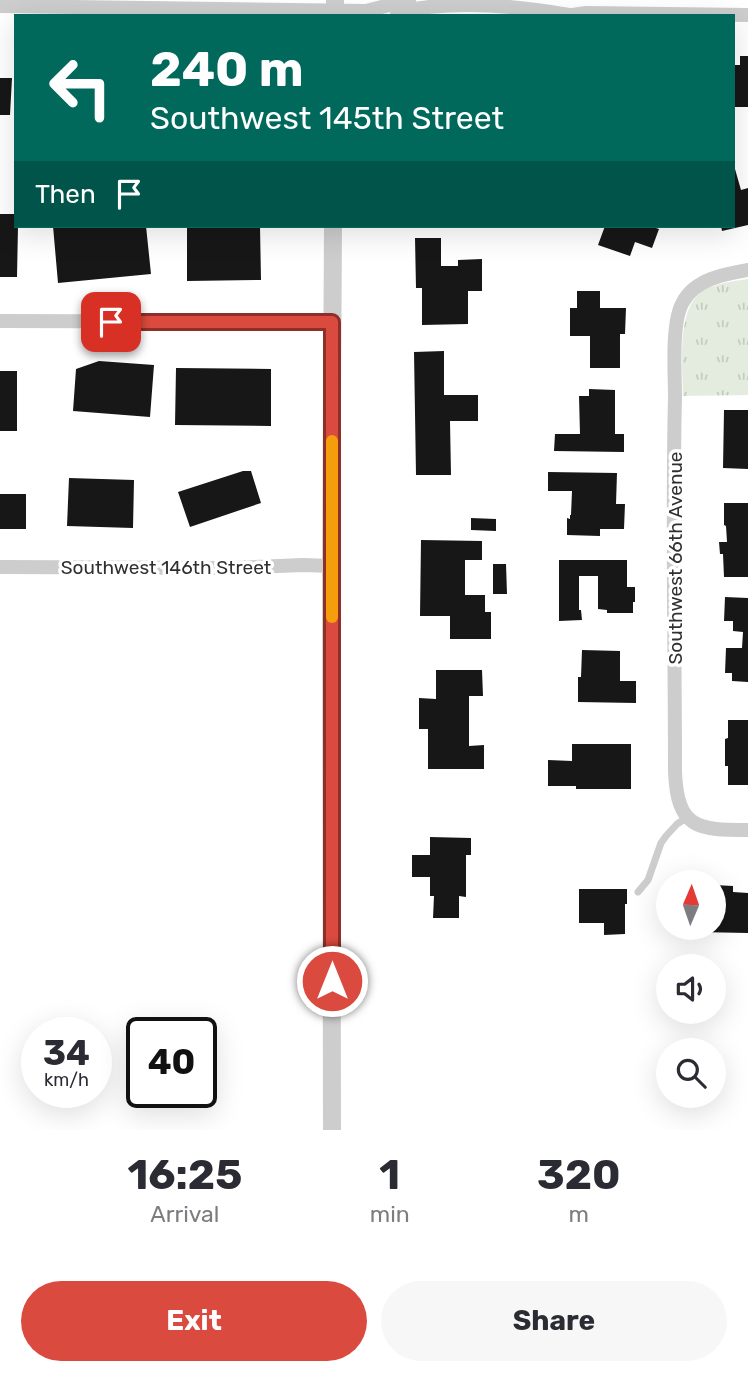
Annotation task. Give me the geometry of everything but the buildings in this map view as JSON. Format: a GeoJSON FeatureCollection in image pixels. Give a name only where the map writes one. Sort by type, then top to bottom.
{"type":"FeatureCollection","features":[{"type":"Feature","properties":{"kind":"street"},"geometry":{"type":"LineString","coordinates":[[366,11],[409,0]]}},
{"type":"Feature","properties":{"kind":"street"},"geometry":{"type":"LineString","coordinates":[[530,0],[586,13]]}},
{"type":"Feature","properties":{"kind":"street"},"geometry":{"type":"LineString","coordinates":[[390,14],[411,9],[483,5],[526,8],[558,14]]}},
{"type":"Feature","properties":{"kind":"street"},"geometry":{"type":"LineString","coordinates":[[0,6],[335,9],[376,14]]}},
{"type":"Feature","properties":{"kind":"street"},"geometry":{"type":"LineString","coordinates":[[580,14],[667,14]]}},
{"type":"Feature","properties":{"kind":"street"},"geometry":{"type":"LineString","coordinates":[[332,1130],[331,566],[334,228]]}},
{"type":"Feature","properties":{"kind":"street","name":"Southwest 66th Avenue"},"geometry":{"type":"LineString","coordinates":[[692,821],[678,795],[675,771],[674,417],[677,321],[683,300],[693,290],[713,278],[748,271]]}},
{"type":"Feature","properties":{"kind":"street"},"geometry":{"type":"LineString","coordinates":[[0,321],[332,322]]}},
{"type":"Feature","properties":{"kind":"street","name":"Southwest 146th Street"},"geometry":{"type":"LineString","coordinates":[[0,566],[331,566]]}},
{"type":"Feature","properties":{"kind":"street"},"geometry":{"type":"LineString","coordinates":[[692,821],[712,829],[748,830]]}},
{"type":"Feature","properties":{"kind":"lane"},"geometry":{"type":"LineString","coordinates":[[638,892],[648,880],[666,836],[677,824],[692,821]]}},
{"type":"Feature","properties":{"kind":"green space"},"geometry":{"type":"Polygon","coordinates":[[[748,279],[748,395],[683,396],[683,337],[689,308],[696,297],[706,289],[748,279]]]}},
{"type":"Feature","properties":{"kind":"slow traffic"},"geometry":{"type":"LineString","coordinates":[[332,441],[332,617]]}},
{"type":"Feature","properties":{"kind":"route"},"geometry":{"type":"LineString","coordinates":[[111,322],[332,322],[332,981]]}}]}
